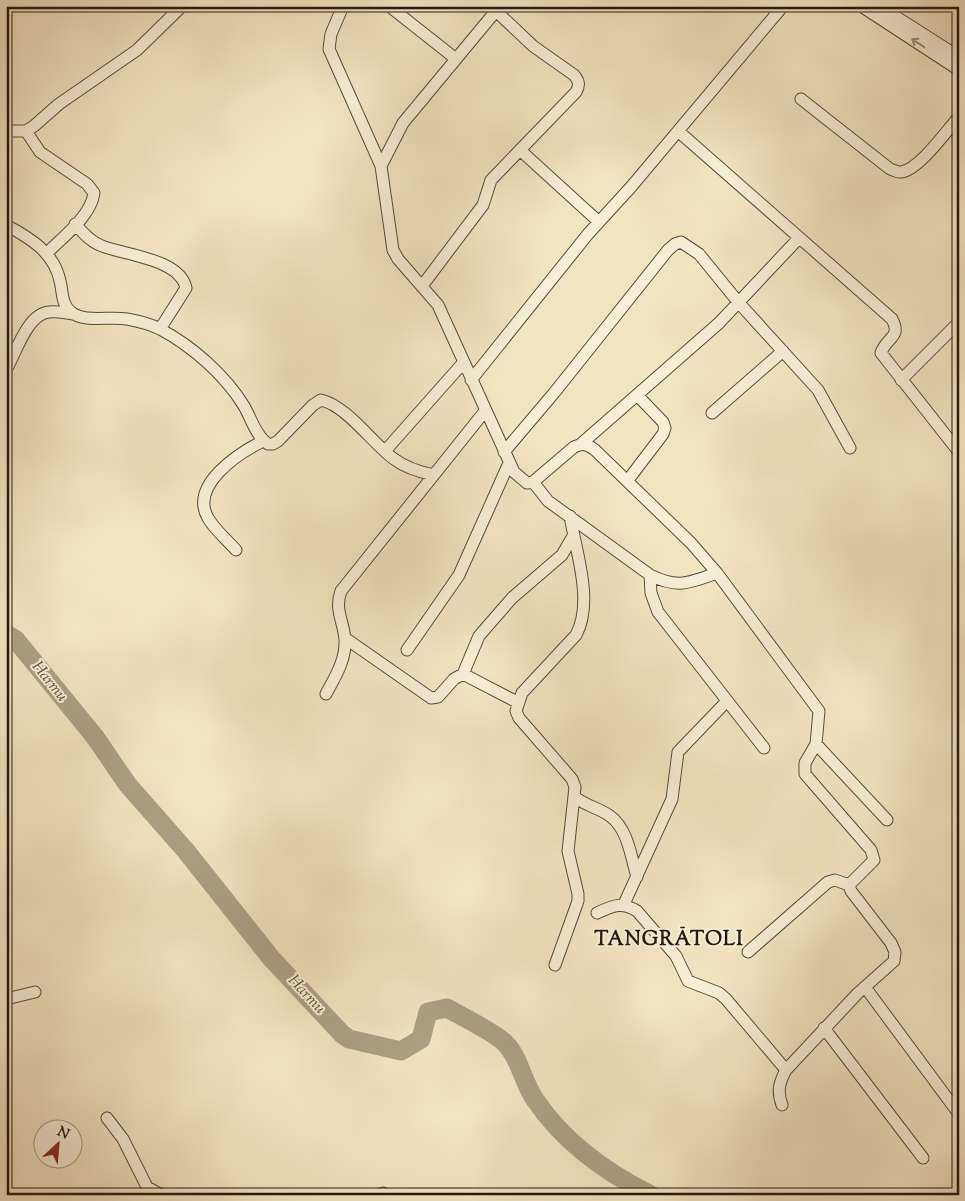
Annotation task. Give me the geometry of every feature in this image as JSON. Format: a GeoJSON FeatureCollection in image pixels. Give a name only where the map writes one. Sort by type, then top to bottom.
{"type":"FeatureCollection","features":[{"type":"Feature","properties":{"kind":"street"},"geometry":{"type":"LineString","coordinates":[[6,132],[26,131],[59,104],[136,50],[182,6]]}},
{"type":"Feature","properties":{"kind":"street"},"geometry":{"type":"LineString","coordinates":[[343,6],[331,34],[329,48],[380,166],[393,250],[398,259],[438,305],[509,463],[521,479],[527,483],[533,482],[637,396],[739,303],[799,238]]}},
{"type":"Feature","properties":{"kind":"street"},"geometry":{"type":"LineString","coordinates":[[389,6],[456,59]]}},
{"type":"Feature","properties":{"kind":"street"},"geometry":{"type":"LineString","coordinates":[[471,380],[599,222],[783,6]]}},
{"type":"Feature","properties":{"kind":"street"},"geometry":{"type":"LineString","coordinates":[[861,6],[959,70]]}},
{"type":"Feature","properties":{"kind":"street"},"geometry":{"type":"LineString","coordinates":[[879,6],[959,57]]}},
{"type":"Feature","properties":{"kind":"street"},"geometry":{"type":"LineString","coordinates":[[380,166],[403,123],[498,9],[533,46],[578,80],[579,86],[576,92],[491,180],[483,205],[422,286]]}},
{"type":"Feature","properties":{"kind":"street"},"geometry":{"type":"LineString","coordinates":[[801,100],[890,169],[900,173],[919,162],[959,117]]}},
{"type":"Feature","properties":{"kind":"street"},"geometry":{"type":"LineString","coordinates":[[26,131],[40,152],[92,188],[93,199],[75,224],[47,253]]}},
{"type":"Feature","properties":{"kind":"street"},"geometry":{"type":"LineString","coordinates":[[678,131],[892,319],[896,333],[883,346],[881,353],[900,380],[959,452]]}},
{"type":"Feature","properties":{"kind":"street"},"geometry":{"type":"LineString","coordinates":[[520,150],[599,222]]}},
{"type":"Feature","properties":{"kind":"street"},"geometry":{"type":"LineString","coordinates":[[75,224],[92,241],[155,262],[180,276],[186,288],[160,329]]}},
{"type":"Feature","properties":{"kind":"street"},"geometry":{"type":"LineString","coordinates":[[6,225],[20,232],[47,253],[56,268],[62,299],[73,314]]}},
{"type":"Feature","properties":{"kind":"street"},"geometry":{"type":"LineString","coordinates":[[6,232],[20,232]]}},
{"type":"Feature","properties":{"kind":"street"},"geometry":{"type":"LineString","coordinates":[[504,452],[675,244],[681,242],[699,254],[739,303],[818,390],[850,448]]}},
{"type":"Feature","properties":{"kind":"street"},"geometry":{"type":"LineString","coordinates":[[6,370],[29,326],[42,313],[62,299]]}},
{"type":"Feature","properties":{"kind":"street"},"geometry":{"type":"LineString","coordinates":[[42,313],[50,312],[73,314],[82,317],[127,319],[160,329],[206,362],[225,382],[243,405],[263,441],[273,444],[278,441],[313,405],[321,400],[336,407],[385,451],[413,470],[434,475]]}},
{"type":"Feature","properties":{"kind":"street"},"geometry":{"type":"LineString","coordinates":[[900,380],[959,322]]}},
{"type":"Feature","properties":{"kind":"street"},"geometry":{"type":"LineString","coordinates":[[712,413],[783,351]]}},
{"type":"Feature","properties":{"kind":"street"},"geometry":{"type":"LineString","coordinates":[[385,451],[464,363]]}},
{"type":"Feature","properties":{"kind":"street"},"geometry":{"type":"LineString","coordinates":[[628,480],[663,434],[665,428],[663,422],[637,396]]}},
{"type":"Feature","properties":{"kind":"street"},"geometry":{"type":"LineString","coordinates":[[326,694],[341,667],[345,638],[338,613],[338,601],[341,591],[485,411]]}},
{"type":"Feature","properties":{"kind":"street"},"geometry":{"type":"LineString","coordinates":[[236,550],[208,518],[203,506],[205,493],[212,481],[231,459],[263,441]]}},
{"type":"Feature","properties":{"kind":"street"},"geometry":{"type":"LineString","coordinates":[[581,444],[588,445],[595,450],[677,528],[717,573],[816,705],[820,718],[816,744],[805,763],[805,774],[873,855],[874,860],[853,879],[850,891],[891,943],[895,952],[894,961],[824,1028],[786,1070],[779,1088],[782,1106]]}},
{"type":"Feature","properties":{"kind":"street"},"geometry":{"type":"LineString","coordinates":[[407,650],[459,575],[509,463]]}},
{"type":"Feature","properties":{"kind":"street"},"geometry":{"type":"LineString","coordinates":[[533,482],[542,495],[650,575],[664,582],[682,585],[717,573]]}},
{"type":"Feature","properties":{"kind":"street"},"geometry":{"type":"LineString","coordinates":[[555,965],[578,901],[568,851],[575,797],[572,779],[519,718],[516,711],[517,702],[522,693],[576,635],[580,627],[585,598],[570,516]]}},
{"type":"Feature","properties":{"kind":"street"},"geometry":{"type":"LineString","coordinates":[[345,638],[432,698],[438,697],[454,679],[463,674],[480,636],[512,598],[562,555],[573,536]]}},
{"type":"Feature","properties":{"kind":"street"},"geometry":{"type":"LineString","coordinates":[[650,575],[651,593],[658,612],[764,748]]}},
{"type":"Feature","properties":{"kind":"street"},"geometry":{"type":"LineString","coordinates":[[463,674],[517,702]]}},
{"type":"Feature","properties":{"kind":"street"},"geometry":{"type":"LineString","coordinates":[[624,904],[672,799],[678,752],[727,701]]}},
{"type":"Feature","properties":{"kind":"street"},"geometry":{"type":"LineString","coordinates":[[816,744],[887,820]]}},
{"type":"Feature","properties":{"kind":"street"},"geometry":{"type":"LineString","coordinates":[[575,797],[584,805],[609,816],[622,828],[637,877]]}},
{"type":"Feature","properties":{"kind":"street"},"geometry":{"type":"LineString","coordinates":[[748,952],[828,882],[835,880],[850,886]]}},
{"type":"Feature","properties":{"kind":"street"},"geometry":{"type":"LineString","coordinates":[[597,913],[614,905],[624,904],[637,911],[676,956],[688,981],[719,993],[726,999],[786,1070]]}},
{"type":"Feature","properties":{"kind":"street"},"geometry":{"type":"LineString","coordinates":[[865,987],[959,1114]]}},
{"type":"Feature","properties":{"kind":"street"},"geometry":{"type":"LineString","coordinates":[[6,999],[35,992]]}},
{"type":"Feature","properties":{"kind":"street"},"geometry":{"type":"LineString","coordinates":[[824,1028],[923,1158]]}},
{"type":"Feature","properties":{"kind":"street"},"geometry":{"type":"LineString","coordinates":[[107,1118],[123,1139],[147,1187],[161,1195]]}},
{"type":"Feature","properties":{"kind":"waterway","name":"Harmu"},"geometry":{"type":"LineString","coordinates":[[6,634],[16,640],[95,737],[128,785],[186,851],[271,958],[342,1034],[349,1039],[401,1051],[421,1039],[428,1012],[447,1008],[487,1030],[506,1044],[515,1057],[536,1101],[547,1116],[573,1143],[618,1177],[651,1195]]}},
{"type":"Feature","properties":{"kind":"district","name":"TANGRĀTOLI"},"geometry":{"type":"Point","coordinates":[669,940]}}]}
